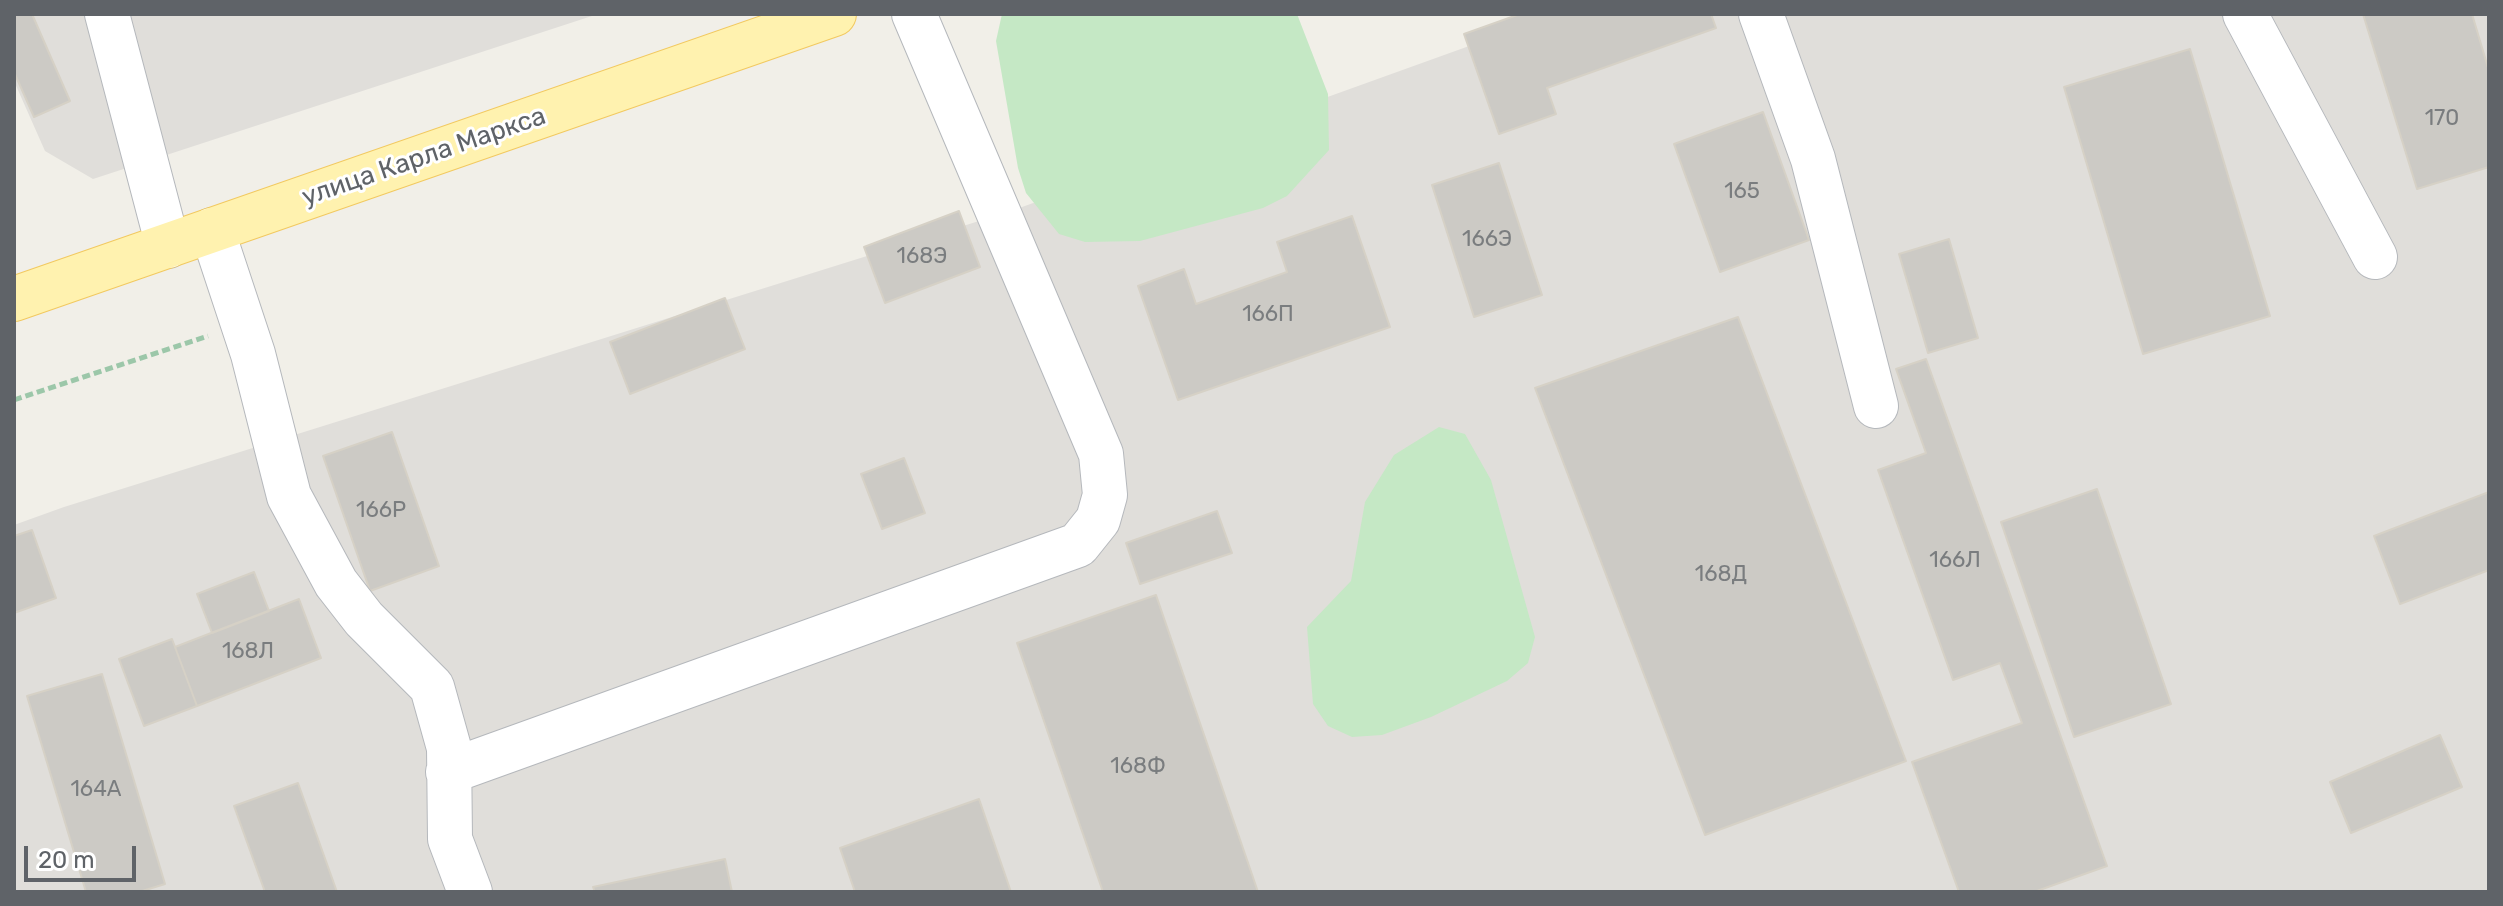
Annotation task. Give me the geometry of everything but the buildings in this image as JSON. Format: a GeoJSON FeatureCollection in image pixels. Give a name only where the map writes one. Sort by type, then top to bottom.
{"type":"FeatureCollection","features":[{"type":"Feature","properties":{"kind":"main road","name":"улица Карла Маркса"},"geometry":{"type":"LineString","coordinates":[[14,299],[834,14]]}},
{"type":"Feature","properties":{"kind":"lane"},"geometry":{"type":"LineString","coordinates":[[107,14],[168,246]]}},
{"type":"Feature","properties":{"kind":"lane"},"geometry":{"type":"LineString","coordinates":[[448,772],[1078,545],[1098,520],[1105,495],[1101,454],[914,14]]}},
{"type":"Feature","properties":{"kind":"lane"},"geometry":{"type":"LineString","coordinates":[[1761,14],[1813,159],[1876,406]]}},
{"type":"Feature","properties":{"kind":"lane"},"geometry":{"type":"LineString","coordinates":[[2245,14],[2375,257]]}},
{"type":"Feature","properties":{"kind":"lane"},"geometry":{"type":"LineString","coordinates":[[212,230],[243,325],[289,496],[336,583],[364,619],[432,687],[449,748],[450,839],[470,892]]}},
{"type":"Feature","properties":{"kind":"path"},"geometry":{"type":"LineString","coordinates":[[14,400],[243,325]]}},
{"type":"Feature","properties":{"kind":"shaded area"},"geometry":{"type":"Polygon","coordinates":[[[14,14],[598,14],[93,179],[45,151],[14,81],[14,14]]]}},
{"type":"Feature","properties":{"kind":"shaded area"},"geometry":{"type":"Polygon","coordinates":[[[1558,14],[2489,14],[2489,892],[14,892],[14,525],[1011,211],[1558,14]]]}},
{"type":"Feature","properties":{"kind":"green space"},"geometry":{"type":"Polygon","coordinates":[[[1002,14],[1297,14],[1328,94],[1329,150],[1287,196],[1263,208],[1140,241],[1085,242],[1059,234],[1026,193],[1018,168],[996,41],[1002,14]]]}},
{"type":"Feature","properties":{"kind":"green space"},"geometry":{"type":"Polygon","coordinates":[[[1439,427],[1465,434],[1491,480],[1535,637],[1528,663],[1507,681],[1431,717],[1382,735],[1352,737],[1328,726],[1313,704],[1307,627],[1351,581],[1365,502],[1394,455],[1439,427]]]}}]}
